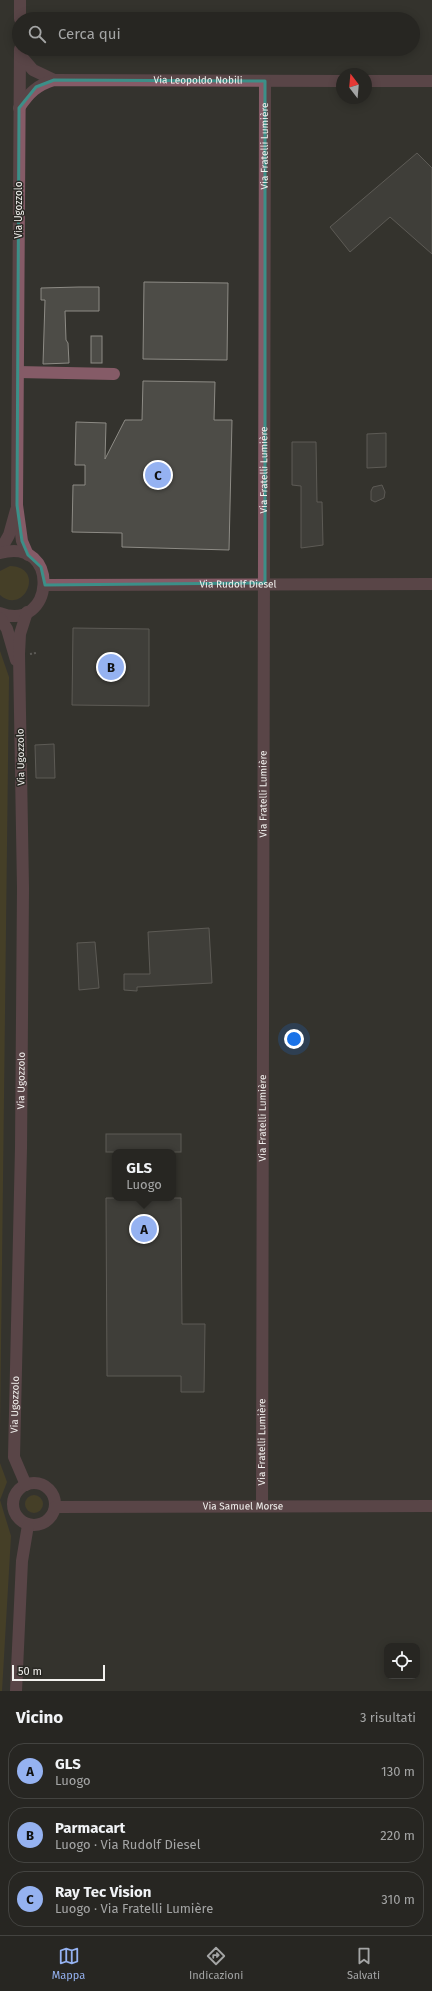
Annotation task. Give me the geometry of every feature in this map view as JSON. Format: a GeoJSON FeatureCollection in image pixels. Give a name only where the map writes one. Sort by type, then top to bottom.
{"type":"FeatureCollection","features":[{"type":"Feature","properties":{"kind":"street"},"geometry":{"type":"LineString","coordinates":[[20,0],[20,12]]}},
{"type":"Feature","properties":{"kind":"street","name":"Via Ugozzolo"},"geometry":{"type":"LineString","coordinates":[[20,56],[17,505],[22,541],[28,555]]}},
{"type":"Feature","properties":{"kind":"street"},"geometry":{"type":"LineString","coordinates":[[23,56],[33,70],[54,80]]}},
{"type":"Feature","properties":{"kind":"street"},"geometry":{"type":"LineString","coordinates":[[20,108],[31,91],[40,84],[54,80]]}},
{"type":"Feature","properties":{"kind":"street","name":"Via Leopoldo Nobili"},"geometry":{"type":"LineString","coordinates":[[54,80],[336,81]]}},
{"type":"Feature","properties":{"kind":"street","name":"Via Fratelli Lumière"},"geometry":{"type":"LineString","coordinates":[[262,1506],[265,81]]}},
{"type":"Feature","properties":{"kind":"street"},"geometry":{"type":"LineString","coordinates":[[372,81],[432,81]]}},
{"type":"Feature","properties":{"kind":"street"},"geometry":{"type":"LineString","coordinates":[[18,372],[114,374]]}},
{"type":"Feature","properties":{"kind":"street","name":"Via Ugozzolo"},"geometry":{"type":"LineString","coordinates":[[0,552],[9,535],[17,505]]}},
{"type":"Feature","properties":{"kind":"street"},"geometry":{"type":"LineString","coordinates":[[0,552],[19,551],[28,555],[41,568],[45,585],[40,601],[28,612],[17,615],[0,613]]}},
{"type":"Feature","properties":{"kind":"street","name":"Via Rudolf Diesel"},"geometry":{"type":"LineString","coordinates":[[45,585],[265,583],[432,584]]}},
{"type":"Feature","properties":{"kind":"street","name":"Via Ugozzolo"},"geometry":{"type":"LineString","coordinates":[[26,1485],[14,1457],[21,1148],[23,896],[19,674],[20,634],[28,612]]}},
{"type":"Feature","properties":{"kind":"street","name":"Via Ugozzolo"},"geometry":{"type":"LineString","coordinates":[[0,618],[7,629],[19,674]]}},
{"type":"Feature","properties":{"kind":"street"},"geometry":{"type":"LineString","coordinates":[[38,1484],[49,1490],[54,1501],[54,1507],[52,1514],[42,1524],[28,1525],[17,1518],[12,1506],[16,1493],[26,1485],[38,1484]]}},
{"type":"Feature","properties":{"kind":"street","name":"Via Samuel Morse"},"geometry":{"type":"LineString","coordinates":[[54,1507],[432,1506]]}},
{"type":"Feature","properties":{"kind":"street"},"geometry":{"type":"LineString","coordinates":[[16,1691],[22,1561],[28,1525]]}},
{"type":"Feature","properties":{"kind":"highlighted area"},"geometry":{"type":"Polygon","coordinates":[[[54,80],[265,81],[265,583],[45,585],[41,567],[28,555],[22,541],[17,505],[19,108],[36,87],[54,80]]]}},
{"type":"Feature","properties":{"kind":"shaded area"},"geometry":{"type":"Polygon","coordinates":[[[10,566],[21,568],[27,574],[29,581],[28,589],[23,595],[17,599],[9,600],[0,595],[0,571],[10,566]]]}},
{"type":"Feature","properties":{"kind":"shaded area"},"geometry":{"type":"Polygon","coordinates":[[[0,651],[9,677],[0,1431],[0,651]]]}},
{"type":"Feature","properties":{"kind":"shaded area"},"geometry":{"type":"Polygon","coordinates":[[[0,1463],[7,1482],[0,1500],[0,1463]]]}},
{"type":"Feature","properties":{"kind":"shaded area"},"geometry":{"type":"Polygon","coordinates":[[[30,1495],[38,1495],[43,1500],[41,1511],[38,1513],[30,1513],[25,1508],[25,1500],[30,1495]]]}},
{"type":"Feature","properties":{"kind":"shaded area"},"geometry":{"type":"Polygon","coordinates":[[[0,1500],[11,1536],[2,1691],[0,1691],[0,1500]]]}},
{"type":"Feature","properties":{"kind":"building"},"geometry":{"type":"Polygon","coordinates":[[[417,153],[432,168],[432,254],[390,217],[350,252],[330,227],[417,153]]]}},
{"type":"Feature","properties":{"kind":"building"},"geometry":{"type":"Polygon","coordinates":[[[144,282],[228,283],[227,360],[143,359],[144,282]]]}},
{"type":"Feature","properties":{"kind":"building"},"geometry":{"type":"Polygon","coordinates":[[[99,287],[99,311],[65,311],[66,340],[68,343],[69,363],[43,364],[45,300],[41,300],[41,288],[99,287]]]}},
{"type":"Feature","properties":{"kind":"building"},"geometry":{"type":"Polygon","coordinates":[[[91,336],[102,336],[102,363],[91,363],[91,336]]]}},
{"type":"Feature","properties":{"kind":"building"},"geometry":{"type":"Polygon","coordinates":[[[143,381],[215,382],[214,420],[232,420],[229,550],[122,547],[122,533],[72,532],[73,485],[85,485],[85,465],[75,465],[76,422],[106,423],[105,459],[125,420],[142,420],[143,381]]]}},
{"type":"Feature","properties":{"kind":"building"},"geometry":{"type":"Polygon","coordinates":[[[386,433],[386,467],[367,468],[367,434],[386,433]]]}},
{"type":"Feature","properties":{"kind":"building"},"geometry":{"type":"Polygon","coordinates":[[[292,442],[316,442],[317,502],[322,502],[323,545],[301,548],[301,486],[292,485],[292,442]]]}},
{"type":"Feature","properties":{"kind":"building"},"geometry":{"type":"Polygon","coordinates":[[[382,485],[385,492],[384,498],[375,502],[371,500],[371,491],[373,487],[382,485]]]}},
{"type":"Feature","properties":{"kind":"building"},"geometry":{"type":"Polygon","coordinates":[[[73,628],[149,629],[149,706],[72,705],[73,628]]]}},
{"type":"Feature","properties":{"kind":"building"},"geometry":{"type":"Polygon","coordinates":[[[54,744],[55,778],[36,778],[35,745],[54,744]]]}},
{"type":"Feature","properties":{"kind":"building"},"geometry":{"type":"Polygon","coordinates":[[[209,928],[212,983],[137,987],[137,991],[124,990],[124,974],[150,974],[148,932],[209,928]]]}},
{"type":"Feature","properties":{"kind":"building"},"geometry":{"type":"Polygon","coordinates":[[[95,942],[99,988],[79,990],[77,943],[95,942]]]}},
{"type":"Feature","properties":{"kind":"building"},"geometry":{"type":"Polygon","coordinates":[[[106,1134],[181,1134],[181,1152],[176,1152],[176,1149],[112,1149],[112,1152],[106,1152],[106,1134]]]}},
{"type":"Feature","properties":{"kind":"building"},"geometry":{"type":"Polygon","coordinates":[[[106,1198],[112,1198],[112,1201],[176,1201],[176,1198],[181,1198],[182,1324],[205,1324],[204,1392],[181,1392],[181,1376],[107,1376],[106,1198]]]}},
{"type":"Feature","properties":{"kind":"place","name":"Ray Tec Vision"},"geometry":{"type":"Point","coordinates":[158,475]}},
{"type":"Feature","properties":{"kind":"place","name":"Parmacart"},"geometry":{"type":"Point","coordinates":[111,667]}},
{"type":"Feature","properties":{"kind":"place","name":"GLS"},"geometry":{"type":"Point","coordinates":[144,1229]}}]}
